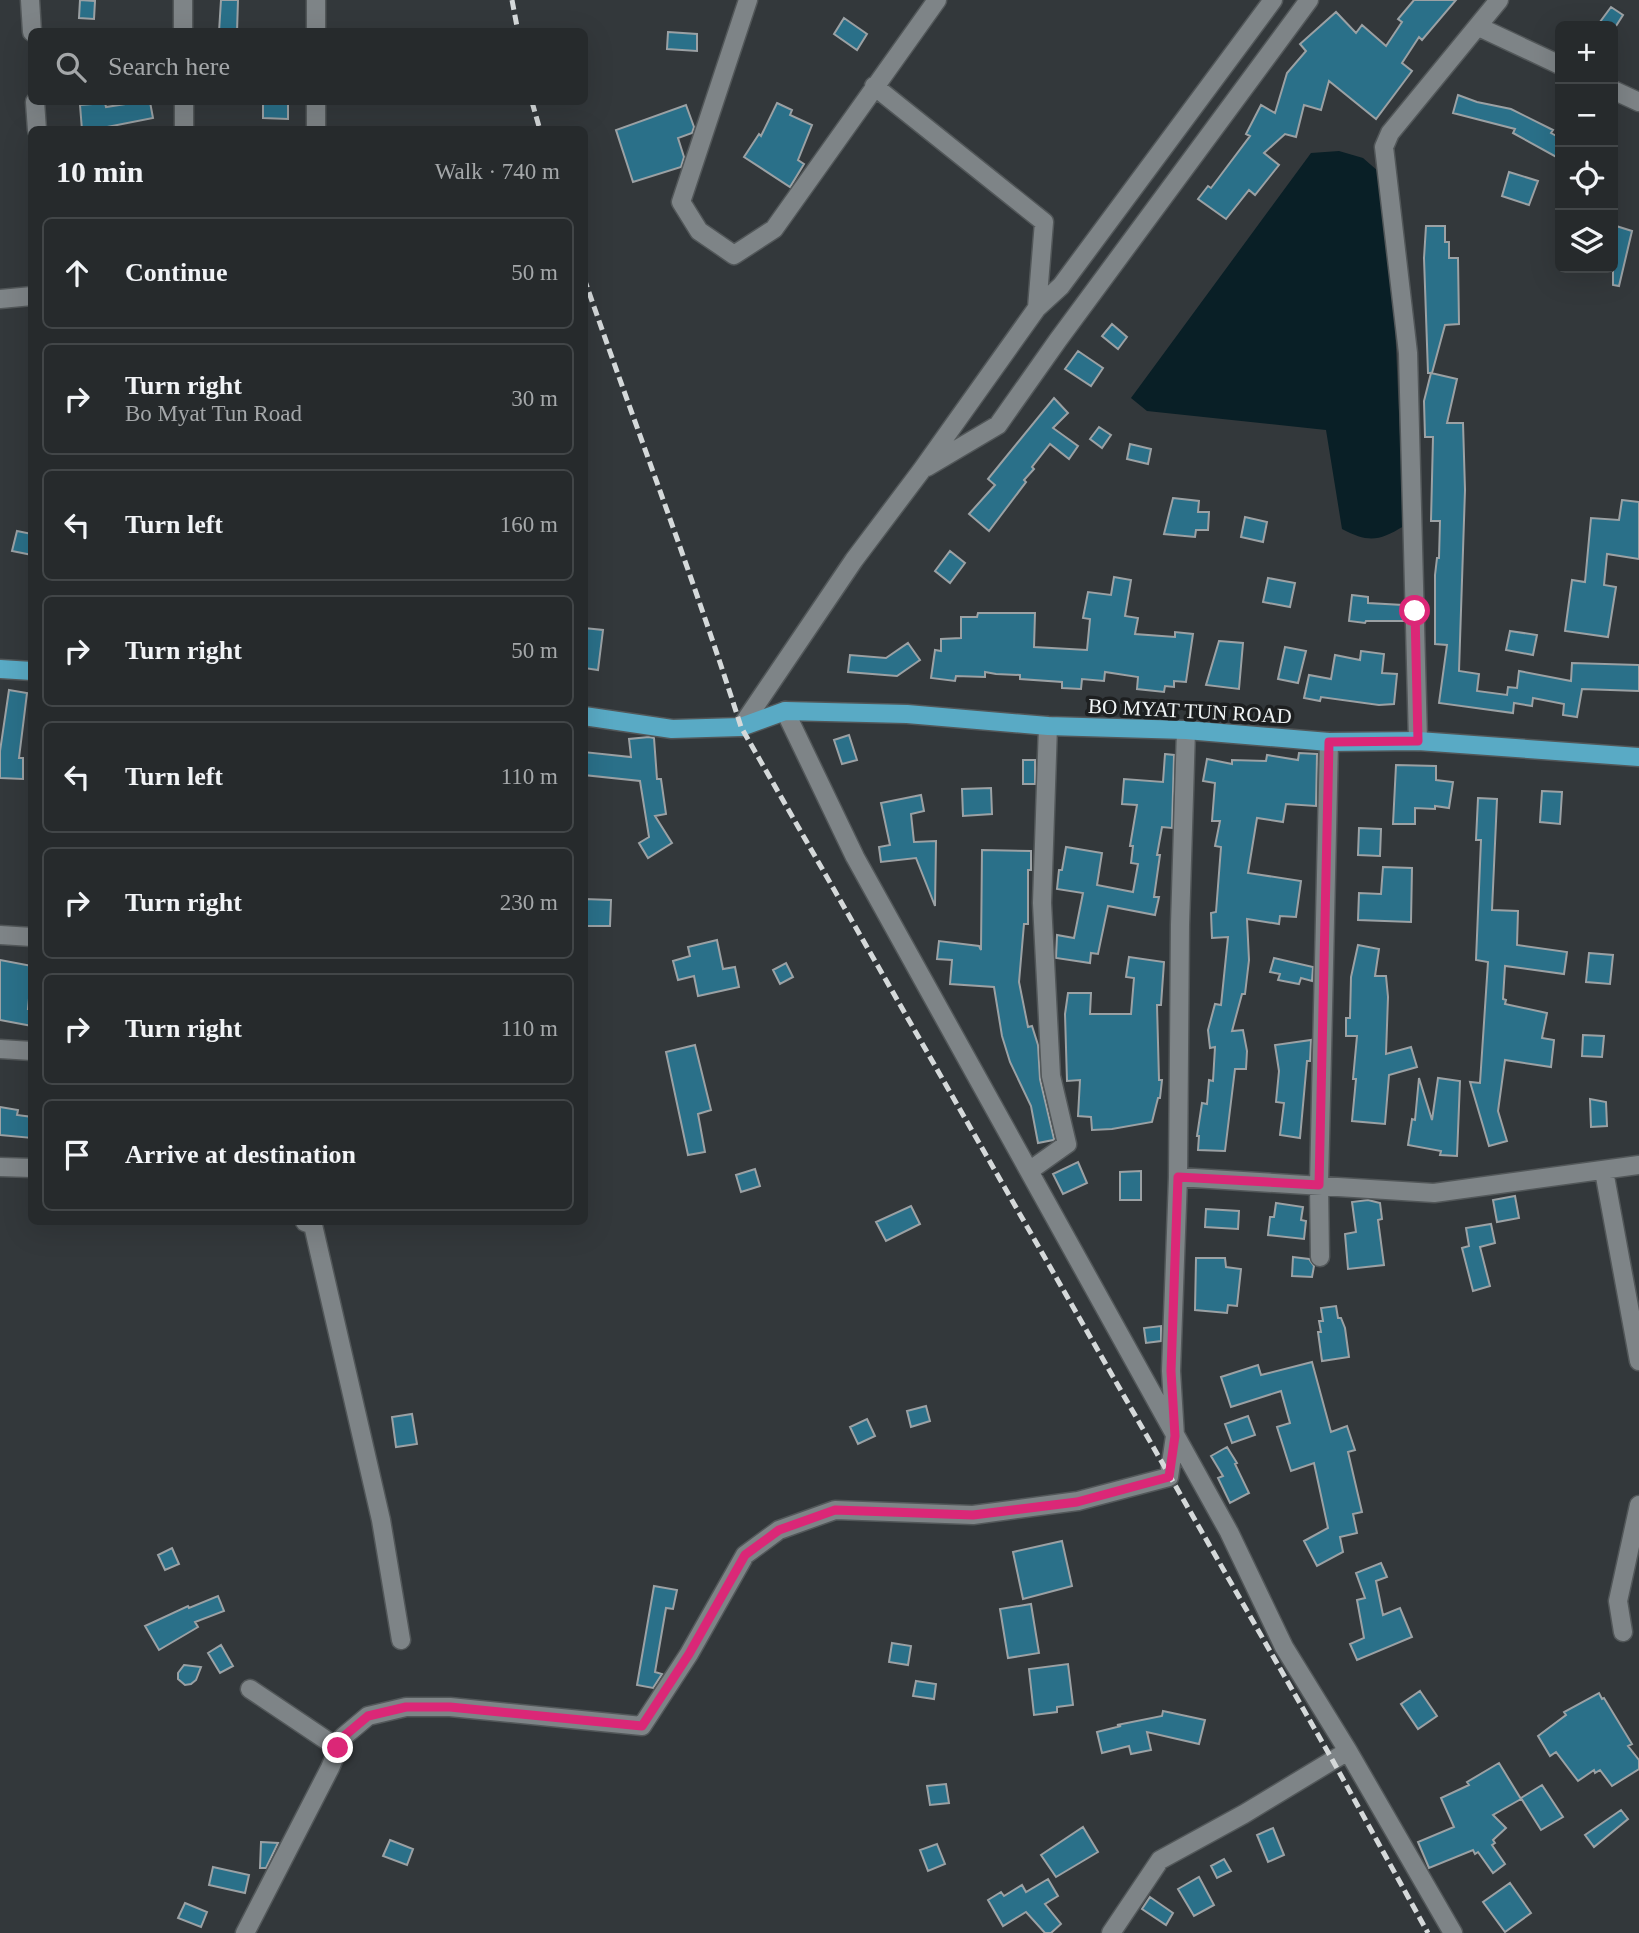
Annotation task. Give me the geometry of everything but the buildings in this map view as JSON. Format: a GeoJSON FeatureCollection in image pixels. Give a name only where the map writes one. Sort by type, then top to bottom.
{"type":"FeatureCollection","features":[{"type":"Feature","properties":{"kind":"main road"},"geometry":{"type":"LineString","coordinates":[[0,669],[28,671]]}},
{"type":"Feature","properties":{"kind":"main road","name":"BO MYAT TUN ROAD"},"geometry":{"type":"LineString","coordinates":[[588,717],[672,729],[741,727],[785,711],[907,715],[1048,726],[1186,730],[1329,742],[1418,741],[1639,757]]}},
{"type":"Feature","properties":{"kind":"street"},"geometry":{"type":"LineString","coordinates":[[30,0],[32,28]]}},
{"type":"Feature","properties":{"kind":"street"},"geometry":{"type":"LineString","coordinates":[[183,0],[183,28]]}},
{"type":"Feature","properties":{"kind":"street"},"geometry":{"type":"LineString","coordinates":[[316,0],[316,28]]}},
{"type":"Feature","properties":{"kind":"street"},"geometry":{"type":"LineString","coordinates":[[748,0],[681,202],[699,231],[734,255],[774,229],[937,0]]}},
{"type":"Feature","properties":{"kind":"street"},"geometry":{"type":"LineString","coordinates":[[741,727],[854,559],[921,471],[1037,308],[1061,286],[1273,0]]}},
{"type":"Feature","properties":{"kind":"street"},"geometry":{"type":"LineString","coordinates":[[921,471],[998,425],[1309,0]]}},
{"type":"Feature","properties":{"kind":"street"},"geometry":{"type":"LineString","coordinates":[[1418,741],[1408,353],[1384,147],[1390,133],[1499,0]]}},
{"type":"Feature","properties":{"kind":"street"},"geometry":{"type":"LineString","coordinates":[[1479,27],[1555,63]]}},
{"type":"Feature","properties":{"kind":"street"},"geometry":{"type":"LineString","coordinates":[[874,86],[1044,222],[1037,308]]}},
{"type":"Feature","properties":{"kind":"street"},"geometry":{"type":"LineString","coordinates":[[1618,92],[1639,102]]}},
{"type":"Feature","properties":{"kind":"street"},"geometry":{"type":"LineString","coordinates":[[36,105],[37,126]]}},
{"type":"Feature","properties":{"kind":"street"},"geometry":{"type":"LineString","coordinates":[[184,105],[184,126]]}},
{"type":"Feature","properties":{"kind":"street"},"geometry":{"type":"LineString","coordinates":[[316,105],[316,126]]}},
{"type":"Feature","properties":{"kind":"street"},"geometry":{"type":"LineString","coordinates":[[0,299],[28,296]]}},
{"type":"Feature","properties":{"kind":"street"},"geometry":{"type":"LineString","coordinates":[[785,711],[855,857],[1228,1532],[1284,1647],[1348,1751],[1453,1933]]}},
{"type":"Feature","properties":{"kind":"street"},"geometry":{"type":"LineString","coordinates":[[1029,1171],[1068,1144],[1051,1076],[1042,903],[1048,726]]}},
{"type":"Feature","properties":{"kind":"street"},"geometry":{"type":"LineString","coordinates":[[246,1933],[343,1737],[368,1716],[406,1707],[463,1709],[642,1726],[689,1654],[745,1555],[779,1530],[835,1510],[973,1515],[1077,1502],[1169,1477],[1175,1436],[1171,1371],[1178,1177],[1180,925],[1186,730]]}},
{"type":"Feature","properties":{"kind":"street"},"geometry":{"type":"LineString","coordinates":[[1320,1257],[1319,1185],[1329,742]]}},
{"type":"Feature","properties":{"kind":"street"},"geometry":{"type":"LineString","coordinates":[[0,935],[28,937]]}},
{"type":"Feature","properties":{"kind":"street"},"geometry":{"type":"LineString","coordinates":[[0,1049],[28,1051]]}},
{"type":"Feature","properties":{"kind":"street"},"geometry":{"type":"LineString","coordinates":[[1178,1177],[1434,1193],[1639,1165]]}},
{"type":"Feature","properties":{"kind":"street"},"geometry":{"type":"LineString","coordinates":[[0,1167],[28,1168]]}},
{"type":"Feature","properties":{"kind":"street"},"geometry":{"type":"LineString","coordinates":[[1604,1171],[1639,1361]]}},
{"type":"Feature","properties":{"kind":"street"},"geometry":{"type":"LineString","coordinates":[[313,1225],[381,1520],[401,1640]]}},
{"type":"Feature","properties":{"kind":"street"},"geometry":{"type":"LineString","coordinates":[[1623,1632],[1618,1601],[1639,1505]]}},
{"type":"Feature","properties":{"kind":"street"},"geometry":{"type":"LineString","coordinates":[[250,1689],[338,1748]]}},
{"type":"Feature","properties":{"kind":"street"},"geometry":{"type":"LineString","coordinates":[[1111,1933],[1160,1860],[1244,1814],[1348,1751]]}},
{"type":"Feature","properties":{"kind":"water"},"geometry":{"type":"Polygon","coordinates":[[[1339,151],[1363,158],[1386,178],[1390,214],[1404,526],[1388,535],[1374,538],[1360,537],[1342,529],[1326,430],[1147,411],[1131,398],[1311,153],[1339,151]]]}},
{"type":"Feature","properties":{"kind":"railway"},"geometry":{"type":"LineString","coordinates":[[512,0],[517,28]]}},
{"type":"Feature","properties":{"kind":"railway"},"geometry":{"type":"LineString","coordinates":[[533,105],[539,126]]}},
{"type":"Feature","properties":{"kind":"railway"},"geometry":{"type":"LineString","coordinates":[[588,289],[741,727],[1333,1761],[1428,1933]]}},
{"type":"Feature","properties":{"kind":"route"},"geometry":{"type":"LineString","coordinates":[[338,1748],[343,1737],[368,1716],[406,1707],[450,1707],[642,1726],[689,1654],[745,1555],[779,1530],[835,1510],[973,1515],[1077,1502],[1169,1477],[1175,1436],[1171,1371],[1178,1177],[1319,1185],[1329,742],[1418,741],[1415,611]]}}]}
